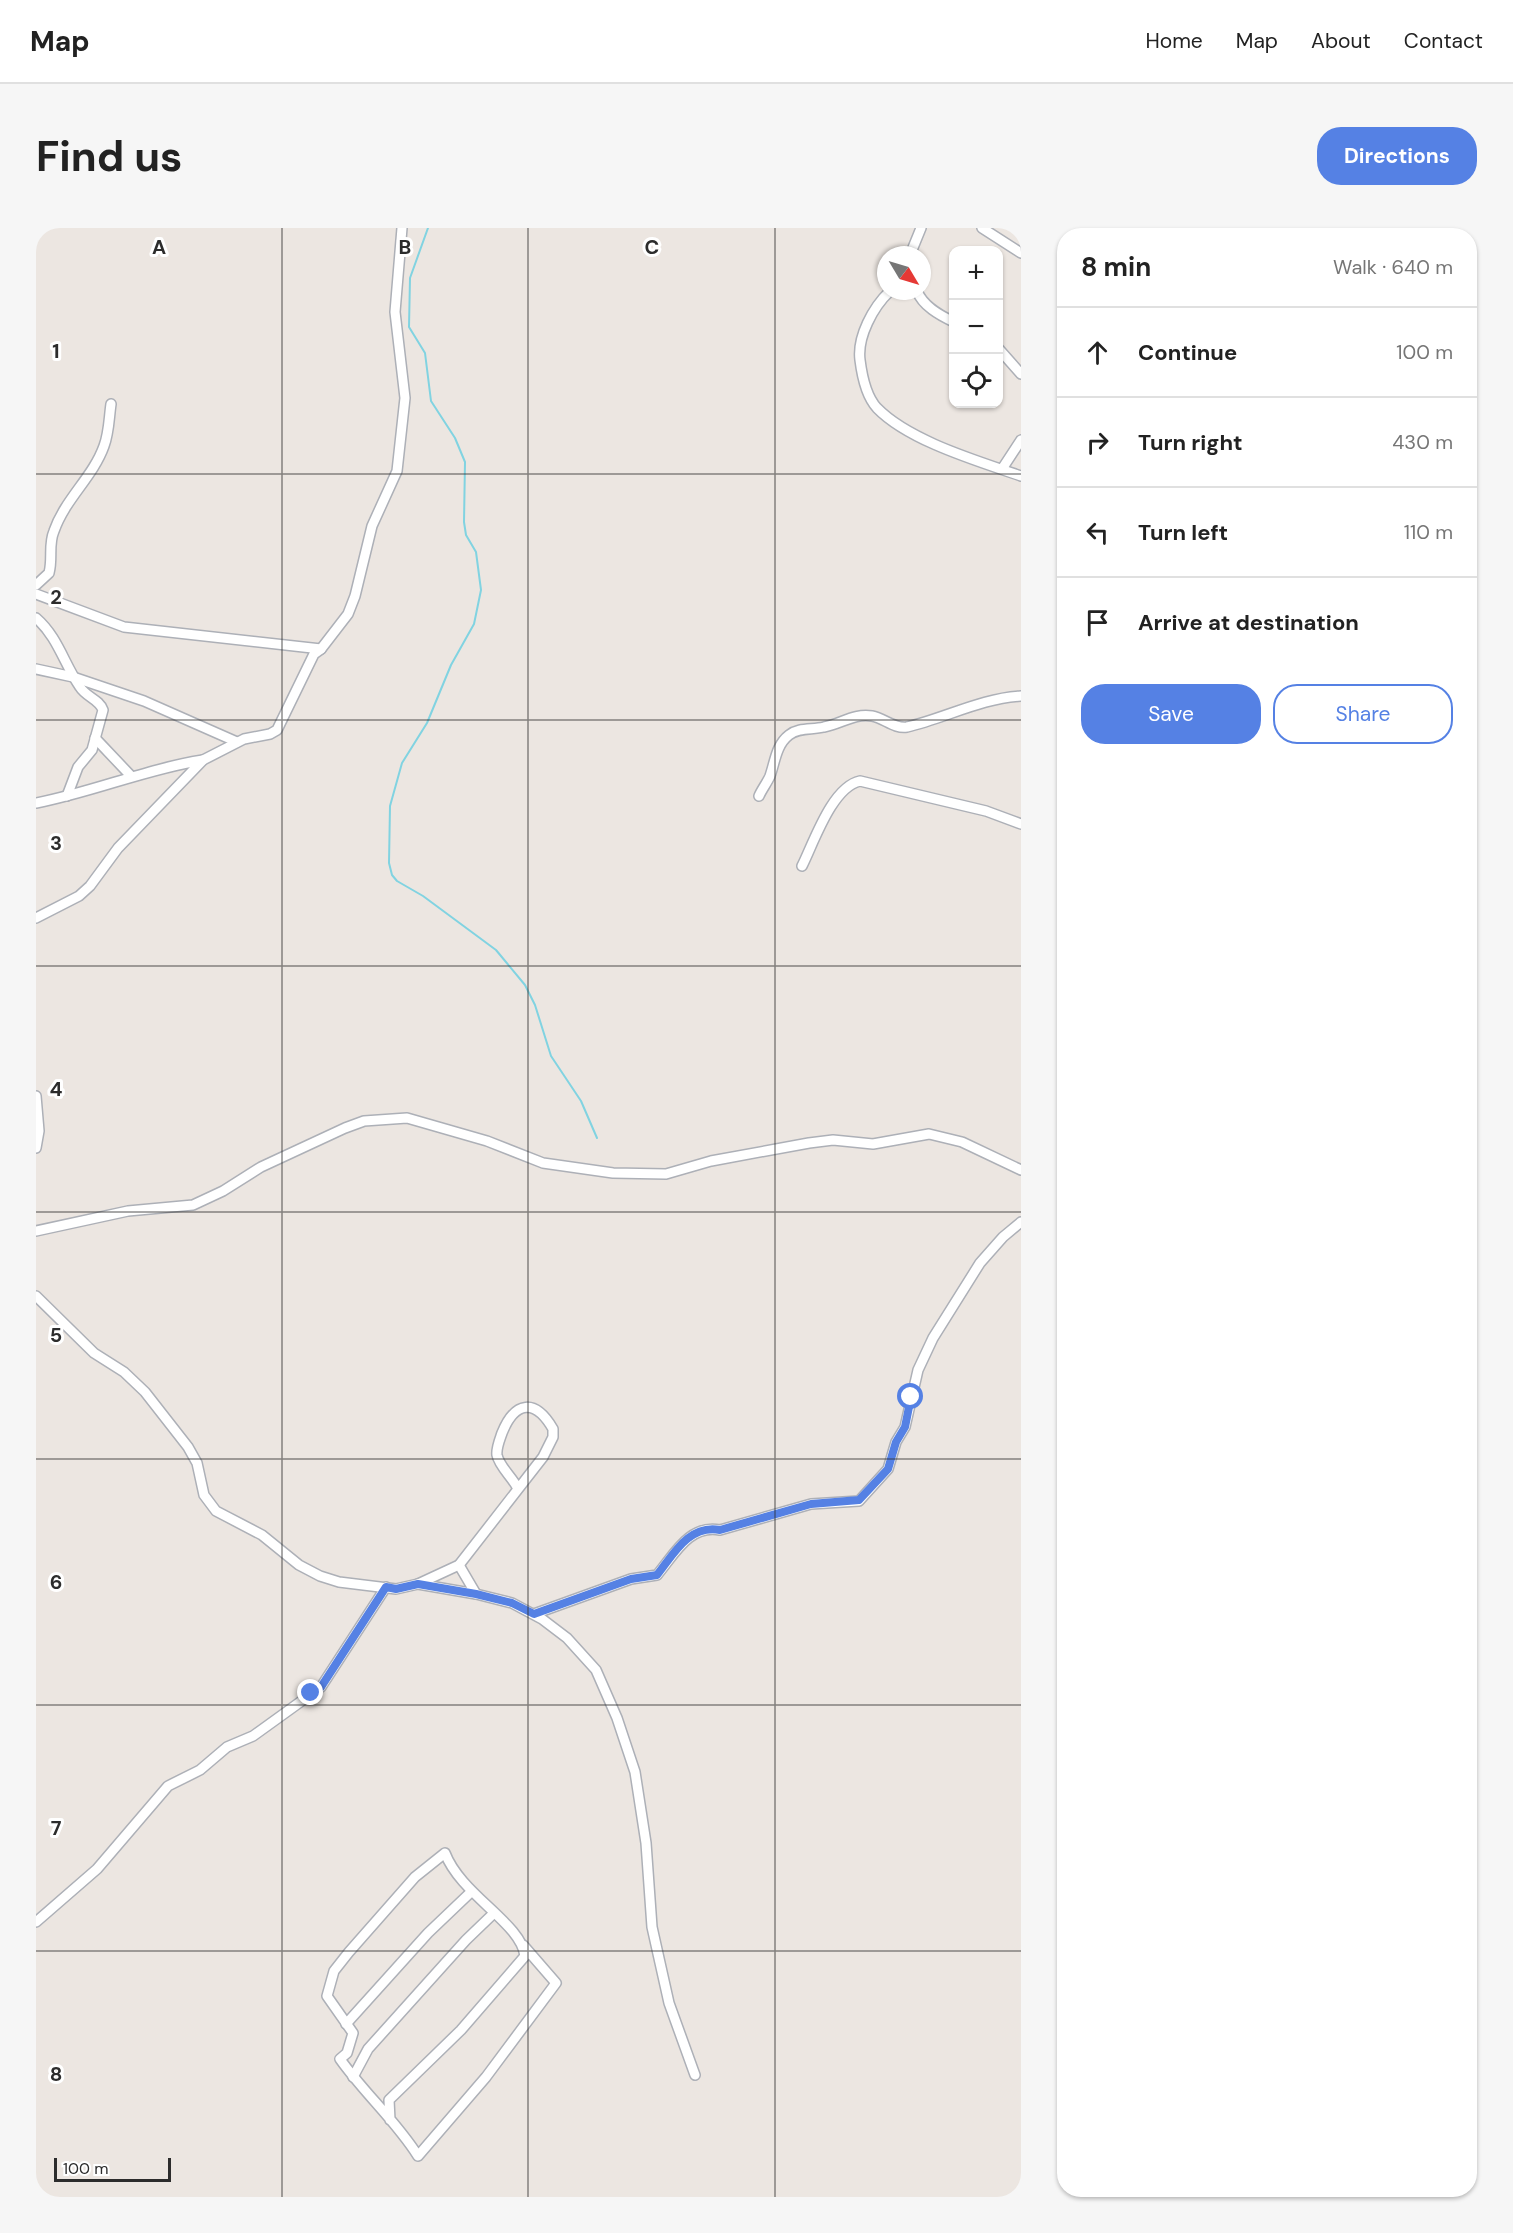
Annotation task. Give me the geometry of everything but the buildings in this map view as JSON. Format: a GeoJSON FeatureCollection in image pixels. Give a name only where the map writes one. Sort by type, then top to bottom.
{"type":"FeatureCollection","features":[{"type":"Feature","properties":{"kind":"street"},"geometry":{"type":"LineString","coordinates":[[36,803],[115,784],[131,776],[203,760],[237,742],[270,734],[277,730],[314,654],[321,649],[348,614],[356,596],[372,526],[397,471],[405,398],[395,312],[402,228]]}},
{"type":"Feature","properties":{"kind":"street"},"geometry":{"type":"LineString","coordinates":[[982,228],[1021,253]]}},
{"type":"Feature","properties":{"kind":"street"},"geometry":{"type":"LineString","coordinates":[[914,246],[919,232]]}},
{"type":"Feature","properties":{"kind":"street"},"geometry":{"type":"LineString","coordinates":[[884,300],[866,327],[859,351],[867,390],[876,407],[908,430],[930,441],[1021,476]]}},
{"type":"Feature","properties":{"kind":"street"},"geometry":{"type":"LineString","coordinates":[[921,300],[949,319]]}},
{"type":"Feature","properties":{"kind":"street"},"geometry":{"type":"LineString","coordinates":[[1003,353],[1021,374]]}},
{"type":"Feature","properties":{"kind":"street"},"geometry":{"type":"LineString","coordinates":[[36,585],[50,573],[49,547],[60,517],[94,466],[104,445],[111,404]]}},
{"type":"Feature","properties":{"kind":"street"},"geometry":{"type":"LineString","coordinates":[[1002,469],[1021,440]]}},
{"type":"Feature","properties":{"kind":"street"},"geometry":{"type":"LineString","coordinates":[[36,594],[124,627],[321,649]]}},
{"type":"Feature","properties":{"kind":"street"},"geometry":{"type":"LineString","coordinates":[[36,618],[47,628],[83,693],[101,704],[104,710],[89,755],[78,767],[67,796]]}},
{"type":"Feature","properties":{"kind":"street"},"geometry":{"type":"LineString","coordinates":[[36,669],[73,677],[144,701],[237,742]]}},
{"type":"Feature","properties":{"kind":"street"},"geometry":{"type":"LineString","coordinates":[[759,796],[770,776],[780,746],[788,735],[802,729],[823,728],[862,715],[879,718],[897,727],[906,727],[956,714],[979,704],[1021,696]]}},
{"type":"Feature","properties":{"kind":"street"},"geometry":{"type":"LineString","coordinates":[[95,738],[131,776]]}},
{"type":"Feature","properties":{"kind":"street"},"geometry":{"type":"LineString","coordinates":[[36,918],[79,896],[145,819],[203,760]]}},
{"type":"Feature","properties":{"kind":"street"},"geometry":{"type":"LineString","coordinates":[[802,866],[836,798],[850,783],[860,781],[986,811],[1021,824]]}},
{"type":"Feature","properties":{"kind":"street"},"geometry":{"type":"LineString","coordinates":[[36,1096],[39,1131],[36,1148]]}},
{"type":"Feature","properties":{"kind":"street"},"geometry":{"type":"LineString","coordinates":[[36,1231],[128,1211],[193,1205],[223,1191],[261,1167],[345,1128],[364,1121],[407,1118],[487,1141],[543,1163],[613,1173],[666,1174],[711,1161],[809,1143],[833,1140],[873,1144],[928,1134],[962,1143],[1021,1170]]}},
{"type":"Feature","properties":{"kind":"street"},"geometry":{"type":"LineString","coordinates":[[534,1614],[631,1579],[657,1575],[673,1554],[698,1532],[707,1529],[720,1530],[811,1504],[859,1500],[888,1469],[896,1442],[905,1427],[918,1370],[933,1338],[980,1263],[1021,1221]]}},
{"type":"Feature","properties":{"kind":"street"},"geometry":{"type":"LineString","coordinates":[[36,1296],[94,1353],[124,1372],[145,1392],[188,1447],[197,1463],[204,1495],[216,1511],[262,1535],[299,1565],[320,1576],[350,1584],[396,1589],[418,1584],[459,1565],[508,1503],[517,1487],[537,1465],[554,1432],[545,1419],[527,1407],[518,1408],[510,1416],[497,1452],[497,1458],[517,1487]]}},
{"type":"Feature","properties":{"kind":"street"},"geometry":{"type":"LineString","coordinates":[[459,1565],[476,1594]]}},
{"type":"Feature","properties":{"kind":"street"},"geometry":{"type":"LineString","coordinates":[[418,1584],[512,1603],[534,1614],[567,1638],[596,1670],[617,1718],[641,1798],[652,1927],[669,2003],[696,2075]]}},
{"type":"Feature","properties":{"kind":"street"},"geometry":{"type":"LineString","coordinates":[[36,1922],[98,1869],[168,1786],[200,1770],[227,1747],[253,1736],[321,1687],[386,1587]]}},
{"type":"Feature","properties":{"kind":"street"},"geometry":{"type":"LineString","coordinates":[[445,1853],[452,1871],[493,1914],[513,1930],[556,1983],[486,2077],[418,2156],[403,2132],[390,2120],[340,2059],[347,2053],[353,2033],[327,1996],[334,1971],[403,1890],[445,1853]]}},
{"type":"Feature","properties":{"kind":"street"},"geometry":{"type":"LineString","coordinates":[[346,2024],[421,1941],[471,1892]]}},
{"type":"Feature","properties":{"kind":"street"},"geometry":{"type":"LineString","coordinates":[[353,2077],[368,2049],[466,1940],[493,1914]]}},
{"type":"Feature","properties":{"kind":"street"},"geometry":{"type":"LineString","coordinates":[[390,2120],[389,2100],[454,2037],[525,1956],[523,1945]]}},
{"type":"Feature","properties":{"kind":"waterway"},"geometry":{"type":"LineString","coordinates":[[428,228],[410,278],[409,327],[425,353],[431,401],[455,438],[465,462],[464,522],[466,535],[476,552],[481,590],[474,624],[451,665],[427,723],[402,763],[390,806],[389,863],[392,875],[397,881],[423,896],[496,950],[525,985],[535,1005],[551,1056],[581,1101],[597,1138]]}},
{"type":"Feature","properties":{"kind":"route"},"geometry":{"type":"LineString","coordinates":[[311,1693],[321,1687],[336,1660],[386,1587],[396,1589],[418,1584],[476,1594],[512,1603],[534,1614],[631,1579],[657,1575],[688,1538],[698,1532],[707,1529],[720,1530],[811,1504],[859,1500],[888,1469],[896,1442],[905,1427],[911,1397]]}}]}
